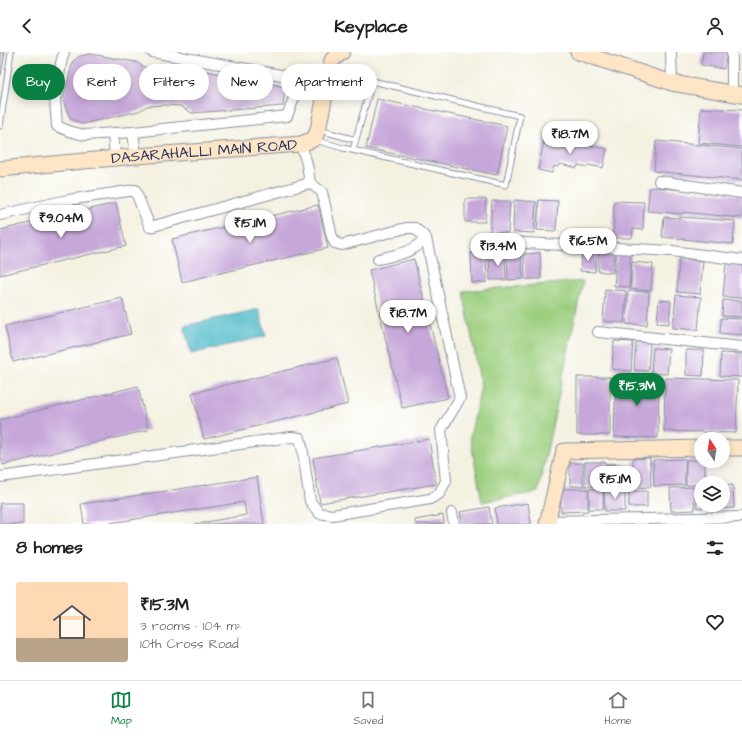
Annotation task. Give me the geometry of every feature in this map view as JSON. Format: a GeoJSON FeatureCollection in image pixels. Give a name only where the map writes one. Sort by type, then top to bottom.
{"type":"FeatureCollection","features":[{"type":"Feature","properties":{"kind":"street"},"geometry":{"type":"LineString","coordinates":[[64,52],[55,100],[57,126],[84,135],[133,132],[287,116],[296,93],[298,78],[152,52]]}},
{"type":"Feature","properties":{"kind":"street"},"geometry":{"type":"LineString","coordinates":[[0,477],[291,437],[300,438],[310,501],[320,513],[332,515],[430,499],[439,494],[446,481],[441,430],[460,398],[426,238],[415,228],[406,228],[342,245],[335,243],[332,237],[322,192],[310,183],[307,164],[311,138],[332,60],[342,52]]}},
{"type":"Feature","properties":{"kind":"street"},"geometry":{"type":"LineString","coordinates":[[578,52],[605,56],[672,83],[737,94],[732,52]]}},
{"type":"Feature","properties":{"kind":"street"},"geometry":{"type":"LineString","coordinates":[[671,52],[672,83]]}},
{"type":"Feature","properties":{"kind":"street"},"geometry":{"type":"LineString","coordinates":[[133,132],[136,156]]}},
{"type":"Feature","properties":{"kind":"street"},"geometry":{"type":"LineString","coordinates":[[113,133],[116,158]]}},
{"type":"Feature","properties":{"kind":"street","name":"DASARAHALLI MAIN ROAD"},"geometry":{"type":"LineString","coordinates":[[0,170],[311,138]]}},
{"type":"Feature","properties":{"kind":"street"},"geometry":{"type":"LineString","coordinates":[[660,181],[742,193]]}},
{"type":"Feature","properties":{"kind":"street"},"geometry":{"type":"LineString","coordinates":[[0,215],[68,200],[135,190],[150,227],[310,183]]}},
{"type":"Feature","properties":{"kind":"street"},"geometry":{"type":"LineString","coordinates":[[378,258],[408,252],[417,247],[426,238]]}},
{"type":"Feature","properties":{"kind":"street"},"geometry":{"type":"LineString","coordinates":[[487,240],[672,251],[742,260]]}},
{"type":"Feature","properties":{"kind":"street"},"geometry":{"type":"LineString","coordinates":[[598,332],[742,347]]}},
{"type":"Feature","properties":{"kind":"street"},"geometry":{"type":"LineString","coordinates":[[694,448],[564,451],[547,523],[742,517]]}},
{"type":"Feature","properties":{"kind":"street"},"geometry":{"type":"LineString","coordinates":[[730,448],[742,448]]}},
{"type":"Feature","properties":{"kind":"street"},"geometry":{"type":"LineString","coordinates":[[452,513],[454,524]]}},
{"type":"Feature","properties":{"kind":"lane"},"geometry":{"type":"LineString","coordinates":[[0,126],[11,52]]}},
{"type":"Feature","properties":{"kind":"lane"},"geometry":{"type":"LineString","coordinates":[[311,138],[353,150],[506,185],[520,116],[372,81],[353,150]]}},
{"type":"Feature","properties":{"kind":"lane"},"geometry":{"type":"LineString","coordinates":[[311,138],[356,140]]}},
{"type":"Feature","properties":{"kind":"green space"},"geometry":{"type":"Polygon","coordinates":[[[583,281],[538,492],[482,502],[470,437],[481,386],[463,291],[583,281]]]}},
{"type":"Feature","properties":{"kind":"water"},"geometry":{"type":"Polygon","coordinates":[[[259,309],[266,336],[191,354],[184,326],[259,309]]]}},
{"type":"Feature","properties":{"kind":"building"},"geometry":{"type":"Polygon","coordinates":[[[0,52],[5,52],[1,75],[0,75],[0,52]]]}},
{"type":"Feature","properties":{"kind":"building"},"geometry":{"type":"Polygon","coordinates":[[[703,52],[727,52],[724,69],[701,65],[703,52]]]}},
{"type":"Feature","properties":{"kind":"building"},"geometry":{"type":"Polygon","coordinates":[[[90,54],[136,62],[139,64],[139,100],[209,100],[209,71],[217,73],[217,100],[273,100],[273,85],[281,86],[281,100],[284,100],[283,106],[192,113],[180,106],[147,106],[139,111],[82,124],[71,119],[63,100],[65,100],[65,91],[73,61],[80,56],[90,54]]]}},
{"type":"Feature","properties":{"kind":"building"},"geometry":{"type":"Polygon","coordinates":[[[377,99],[507,126],[497,175],[366,148],[377,99]]]}},
{"type":"Feature","properties":{"kind":"building"},"geometry":{"type":"Polygon","coordinates":[[[701,108],[742,110],[742,147],[698,143],[701,108]]]}},
{"type":"Feature","properties":{"kind":"building"},"geometry":{"type":"Polygon","coordinates":[[[545,136],[607,149],[603,168],[589,165],[588,167],[578,165],[577,168],[560,164],[558,167],[554,166],[552,173],[538,170],[545,136]]]}},
{"type":"Feature","properties":{"kind":"building"},"geometry":{"type":"Polygon","coordinates":[[[656,141],[742,149],[742,180],[654,171],[656,141]]]}},
{"type":"Feature","properties":{"kind":"building"},"geometry":{"type":"Polygon","coordinates":[[[650,187],[742,195],[742,218],[683,212],[682,214],[647,211],[650,187]]]}},
{"type":"Feature","properties":{"kind":"building"},"geometry":{"type":"Polygon","coordinates":[[[465,199],[486,199],[485,222],[465,222],[465,199]]]}},
{"type":"Feature","properties":{"kind":"building"},"geometry":{"type":"Polygon","coordinates":[[[514,200],[536,202],[534,233],[513,232],[514,200]]]}},
{"type":"Feature","properties":{"kind":"building"},"geometry":{"type":"Polygon","coordinates":[[[539,200],[558,201],[556,231],[537,230],[539,200]]]}},
{"type":"Feature","properties":{"kind":"building"},"geometry":{"type":"Polygon","coordinates":[[[492,201],[510,201],[508,233],[490,232],[492,201]]]}},
{"type":"Feature","properties":{"kind":"building"},"geometry":{"type":"Polygon","coordinates":[[[614,201],[644,202],[643,230],[633,229],[632,238],[613,238],[614,201]]]}},
{"type":"Feature","properties":{"kind":"building"},"geometry":{"type":"Polygon","coordinates":[[[116,203],[126,246],[0,275],[0,230],[116,203]]]}},
{"type":"Feature","properties":{"kind":"building"},"geometry":{"type":"Polygon","coordinates":[[[318,205],[328,248],[182,282],[172,239],[318,205]]]}},
{"type":"Feature","properties":{"kind":"building"},"geometry":{"type":"Polygon","coordinates":[[[664,217],[735,221],[733,244],[662,237],[664,217]]]}},
{"type":"Feature","properties":{"kind":"building"},"geometry":{"type":"Polygon","coordinates":[[[582,251],[597,252],[595,272],[580,271],[582,251]]]}},
{"type":"Feature","properties":{"kind":"building"},"geometry":{"type":"Polygon","coordinates":[[[599,251],[615,252],[613,273],[598,271],[599,251]]]}},
{"type":"Feature","properties":{"kind":"building"},"geometry":{"type":"Polygon","coordinates":[[[486,252],[487,282],[472,283],[471,253],[486,252]]]}},
{"type":"Feature","properties":{"kind":"building"},"geometry":{"type":"Polygon","coordinates":[[[617,252],[631,253],[629,287],[614,286],[617,252]]]}},
{"type":"Feature","properties":{"kind":"building"},"geometry":{"type":"Polygon","coordinates":[[[505,253],[506,280],[490,280],[489,254],[505,253]]]}},
{"type":"Feature","properties":{"kind":"building"},"geometry":{"type":"Polygon","coordinates":[[[507,253],[521,253],[523,279],[508,280],[507,253]]]}},
{"type":"Feature","properties":{"kind":"building"},"geometry":{"type":"Polygon","coordinates":[[[540,253],[541,279],[525,279],[524,254],[540,253]]]}},
{"type":"Feature","properties":{"kind":"building"},"geometry":{"type":"Polygon","coordinates":[[[414,259],[448,398],[402,408],[369,270],[414,259]]]}},
{"type":"Feature","properties":{"kind":"building"},"geometry":{"type":"Polygon","coordinates":[[[679,259],[703,261],[700,294],[677,292],[679,259]]]}},
{"type":"Feature","properties":{"kind":"building"},"geometry":{"type":"Polygon","coordinates":[[[632,262],[653,264],[651,291],[630,289],[632,262]]]}},
{"type":"Feature","properties":{"kind":"building"},"geometry":{"type":"Polygon","coordinates":[[[726,263],[742,265],[742,298],[723,297],[726,263]]]}},
{"type":"Feature","properties":{"kind":"building"},"geometry":{"type":"Polygon","coordinates":[[[605,289],[626,291],[624,323],[603,321],[605,289]]]}},
{"type":"Feature","properties":{"kind":"building"},"geometry":{"type":"Polygon","coordinates":[[[628,291],[649,292],[647,325],[626,324],[628,291]]]}},
{"type":"Feature","properties":{"kind":"building"},"geometry":{"type":"Polygon","coordinates":[[[676,295],[701,297],[698,330],[673,328],[676,295]]]}},
{"type":"Feature","properties":{"kind":"building"},"geometry":{"type":"Polygon","coordinates":[[[122,298],[131,334],[13,362],[5,326],[122,298]]]}},
{"type":"Feature","properties":{"kind":"building"},"geometry":{"type":"Polygon","coordinates":[[[659,300],[671,301],[669,324],[657,323],[659,300]]]}},
{"type":"Feature","properties":{"kind":"building"},"geometry":{"type":"Polygon","coordinates":[[[723,300],[742,301],[742,317],[722,316],[723,300]]]}},
{"type":"Feature","properties":{"kind":"building"},"geometry":{"type":"Polygon","coordinates":[[[721,318],[742,319],[742,335],[720,333],[721,318]]]}},
{"type":"Feature","properties":{"kind":"building"},"geometry":{"type":"Polygon","coordinates":[[[614,341],[633,342],[631,371],[612,369],[614,341]]]}},
{"type":"Feature","properties":{"kind":"building"},"geometry":{"type":"Polygon","coordinates":[[[636,342],[650,343],[648,371],[634,370],[636,342]]]}},
{"type":"Feature","properties":{"kind":"building"},"geometry":{"type":"Polygon","coordinates":[[[653,348],[669,349],[667,374],[651,373],[653,348]]]}},
{"type":"Feature","properties":{"kind":"building"},"geometry":{"type":"Polygon","coordinates":[[[686,350],[704,350],[703,376],[686,375],[686,350]]]}},
{"type":"Feature","properties":{"kind":"building"},"geometry":{"type":"Polygon","coordinates":[[[721,353],[742,354],[742,377],[720,376],[721,353]]]}},
{"type":"Feature","properties":{"kind":"building"},"geometry":{"type":"Polygon","coordinates":[[[337,358],[348,404],[204,439],[192,393],[337,358]]]}},
{"type":"Feature","properties":{"kind":"building"},"geometry":{"type":"Polygon","coordinates":[[[616,375],[659,376],[658,438],[614,437],[616,375]]]}},
{"type":"Feature","properties":{"kind":"building"},"geometry":{"type":"Polygon","coordinates":[[[577,377],[610,377],[610,435],[577,435],[577,377]]]}},
{"type":"Feature","properties":{"kind":"building"},"geometry":{"type":"Polygon","coordinates":[[[665,378],[738,380],[736,433],[664,431],[665,378]]]}},
{"type":"Feature","properties":{"kind":"building"},"geometry":{"type":"Polygon","coordinates":[[[138,386],[148,430],[3,465],[0,452],[0,420],[138,386]]]}},
{"type":"Feature","properties":{"kind":"building"},"geometry":{"type":"Polygon","coordinates":[[[429,439],[436,484],[320,503],[313,458],[429,439]]]}},
{"type":"Feature","properties":{"kind":"building"},"geometry":{"type":"Polygon","coordinates":[[[650,458],[651,487],[634,488],[633,459],[650,458]]]}},
{"type":"Feature","properties":{"kind":"building"},"geometry":{"type":"Polygon","coordinates":[[[685,459],[685,485],[654,486],[653,460],[685,459]]]}},
{"type":"Feature","properties":{"kind":"building"},"geometry":{"type":"Polygon","coordinates":[[[686,460],[694,460],[694,468],[705,468],[705,476],[694,476],[694,485],[686,485],[686,460]]]}},
{"type":"Feature","properties":{"kind":"building"},"geometry":{"type":"Polygon","coordinates":[[[585,462],[605,462],[605,486],[585,486],[585,462]]]}},
{"type":"Feature","properties":{"kind":"building"},"geometry":{"type":"Polygon","coordinates":[[[570,463],[583,463],[583,486],[570,486],[570,463]]]}},
{"type":"Feature","properties":{"kind":"building"},"geometry":{"type":"Polygon","coordinates":[[[607,464],[620,464],[620,485],[607,485],[607,464]]]}},
{"type":"Feature","properties":{"kind":"building"},"geometry":{"type":"Polygon","coordinates":[[[257,477],[264,524],[195,524],[246,515],[244,502],[104,524],[84,524],[81,504],[257,477]]]}},
{"type":"Feature","properties":{"kind":"building"},"geometry":{"type":"Polygon","coordinates":[[[730,485],[733,485],[734,508],[730,508],[730,485]]]}},
{"type":"Feature","properties":{"kind":"building"},"geometry":{"type":"Polygon","coordinates":[[[694,487],[694,510],[671,511],[670,488],[694,487]]]}},
{"type":"Feature","properties":{"kind":"building"},"geometry":{"type":"Polygon","coordinates":[[[561,489],[588,489],[588,511],[561,512],[561,489]]]}},
{"type":"Feature","properties":{"kind":"building"},"geometry":{"type":"Polygon","coordinates":[[[589,489],[603,489],[603,509],[589,509],[589,489]]]}},
{"type":"Feature","properties":{"kind":"building"},"geometry":{"type":"Polygon","coordinates":[[[604,490],[625,490],[625,511],[605,511],[604,490]]]}},
{"type":"Feature","properties":{"kind":"building"},"geometry":{"type":"Polygon","coordinates":[[[629,491],[647,491],[647,507],[629,507],[629,491]]]}},
{"type":"Feature","properties":{"kind":"building"},"geometry":{"type":"Polygon","coordinates":[[[0,503],[23,503],[23,524],[0,524],[0,503]]]}},
{"type":"Feature","properties":{"kind":"building"},"geometry":{"type":"Polygon","coordinates":[[[528,503],[531,524],[497,524],[495,508],[528,503]]]}},
{"type":"Feature","properties":{"kind":"building"},"geometry":{"type":"Polygon","coordinates":[[[489,507],[492,524],[462,524],[460,512],[489,507]]]}},
{"type":"Feature","properties":{"kind":"building"},"geometry":{"type":"Polygon","coordinates":[[[443,515],[444,524],[416,524],[415,520],[443,515]]]}}]}
